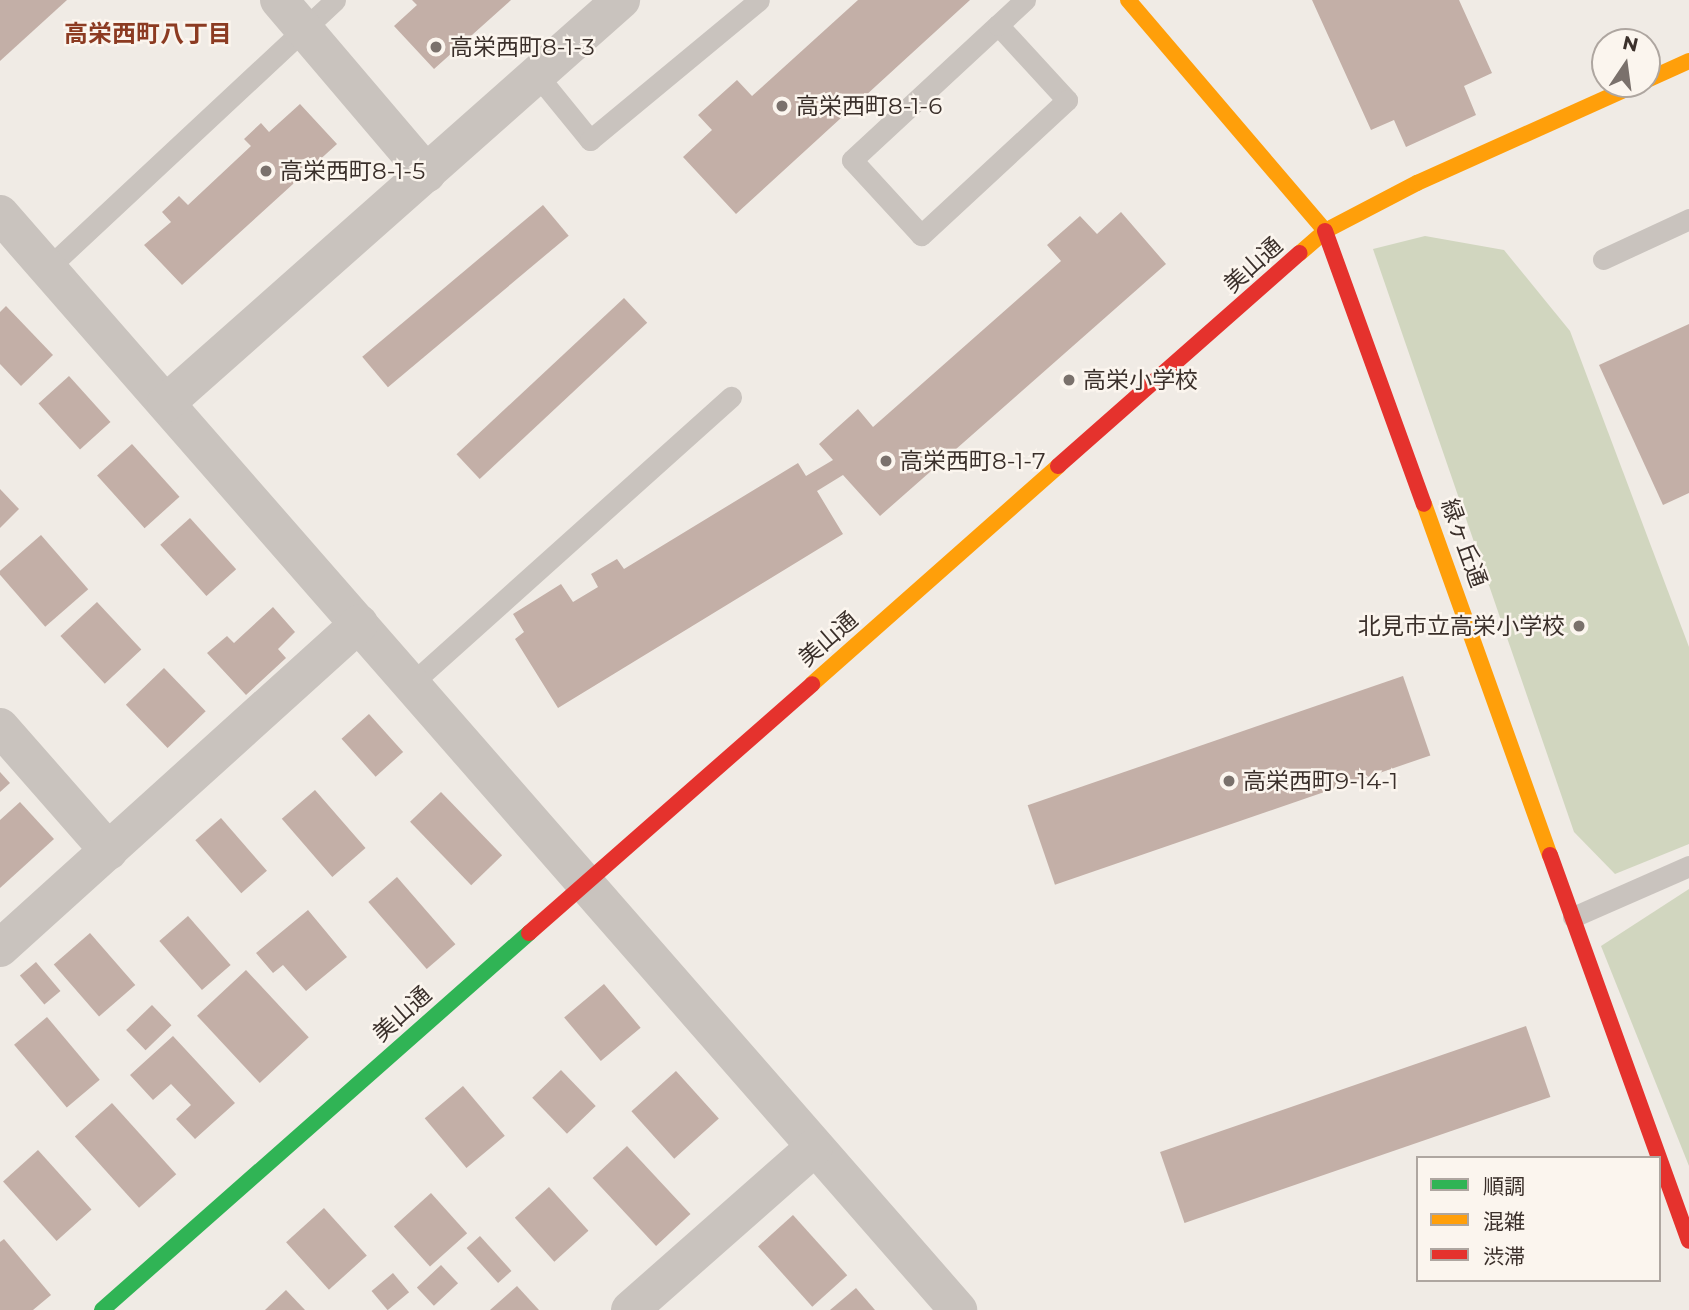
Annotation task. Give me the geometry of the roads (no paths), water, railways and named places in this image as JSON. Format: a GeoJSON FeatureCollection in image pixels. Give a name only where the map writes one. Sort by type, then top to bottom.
{"type":"FeatureCollection","features":[{"type":"Feature","properties":{"kind":"street"},"geometry":{"type":"LineString","coordinates":[[166,403],[621,0]]}},
{"type":"Feature","properties":{"kind":"street","name":"緑ヶ丘通"},"geometry":{"type":"LineString","coordinates":[[1136,2],[1325,231],[1659,1156]]}},
{"type":"Feature","properties":{"kind":"street"},"geometry":{"type":"LineString","coordinates":[[291,14],[427,174]]}},
{"type":"Feature","properties":{"kind":"street"},"geometry":{"type":"LineString","coordinates":[[1661,74],[1689,61]]}},
{"type":"Feature","properties":{"kind":"street","name":"美山通"},"geometry":{"type":"LineString","coordinates":[[102,1310],[1325,231],[1417,183],[1606,98]]}},
{"type":"Feature","properties":{"kind":"street"},"geometry":{"type":"LineString","coordinates":[[5,229],[48,267],[958,1310]]}},
{"type":"Feature","properties":{"kind":"street"},"geometry":{"type":"LineString","coordinates":[[0,948],[359,625]]}},
{"type":"Feature","properties":{"kind":"street"},"geometry":{"type":"LineString","coordinates":[[0,727],[109,851]]}},
{"type":"Feature","properties":{"kind":"street"},"geometry":{"type":"LineString","coordinates":[[631,1310],[814,1148]]}},
{"type":"Feature","properties":{"kind":"street","name":"緑ヶ丘通"},"geometry":{"type":"LineString","coordinates":[[1661,1163],[1689,1241]]}},
{"type":"Feature","properties":{"kind":"lane"},"geometry":{"type":"LineString","coordinates":[[48,267],[291,14],[335,0]]}},
{"type":"Feature","properties":{"kind":"lane"},"geometry":{"type":"LineString","coordinates":[[537,75],[590,140],[759,0]]}},
{"type":"Feature","properties":{"kind":"lane"},"geometry":{"type":"LineString","coordinates":[[998,25],[1067,100],[921,235],[852,160],[1025,0]]}},
{"type":"Feature","properties":{"kind":"lane"},"geometry":{"type":"LineString","coordinates":[[1602,259],[1689,219]]}},
{"type":"Feature","properties":{"kind":"lane"},"geometry":{"type":"LineString","coordinates":[[411,684],[731,397]]}},
{"type":"Feature","properties":{"kind":"lane"},"geometry":{"type":"LineString","coordinates":[[1573,917],[1689,866]]}},
{"type":"Feature","properties":{"kind":"place","name":"高栄西町8-1-3"},"geometry":{"type":"Point","coordinates":[436,47]}},
{"type":"Feature","properties":{"kind":"place","name":"高栄西町8-1-6"},"geometry":{"type":"Point","coordinates":[782,106]}},
{"type":"Feature","properties":{"kind":"place","name":"高栄西町8-1-5"},"geometry":{"type":"Point","coordinates":[266,171]}},
{"type":"Feature","properties":{"kind":"place","name":"高栄小学校"},"geometry":{"type":"Point","coordinates":[1069,380]}},
{"type":"Feature","properties":{"kind":"place","name":"高栄西町8-1-7"},"geometry":{"type":"Point","coordinates":[886,461]}},
{"type":"Feature","properties":{"kind":"place","name":"北見市立高栄小学校"},"geometry":{"type":"Point","coordinates":[1579,626]}},
{"type":"Feature","properties":{"kind":"place","name":"高栄西町9-14-1"},"geometry":{"type":"Point","coordinates":[1229,781]}},
{"type":"Feature","properties":{"kind":"district","name":"高栄西町八丁目"},"geometry":{"type":"Point","coordinates":[148,34]}}]}
